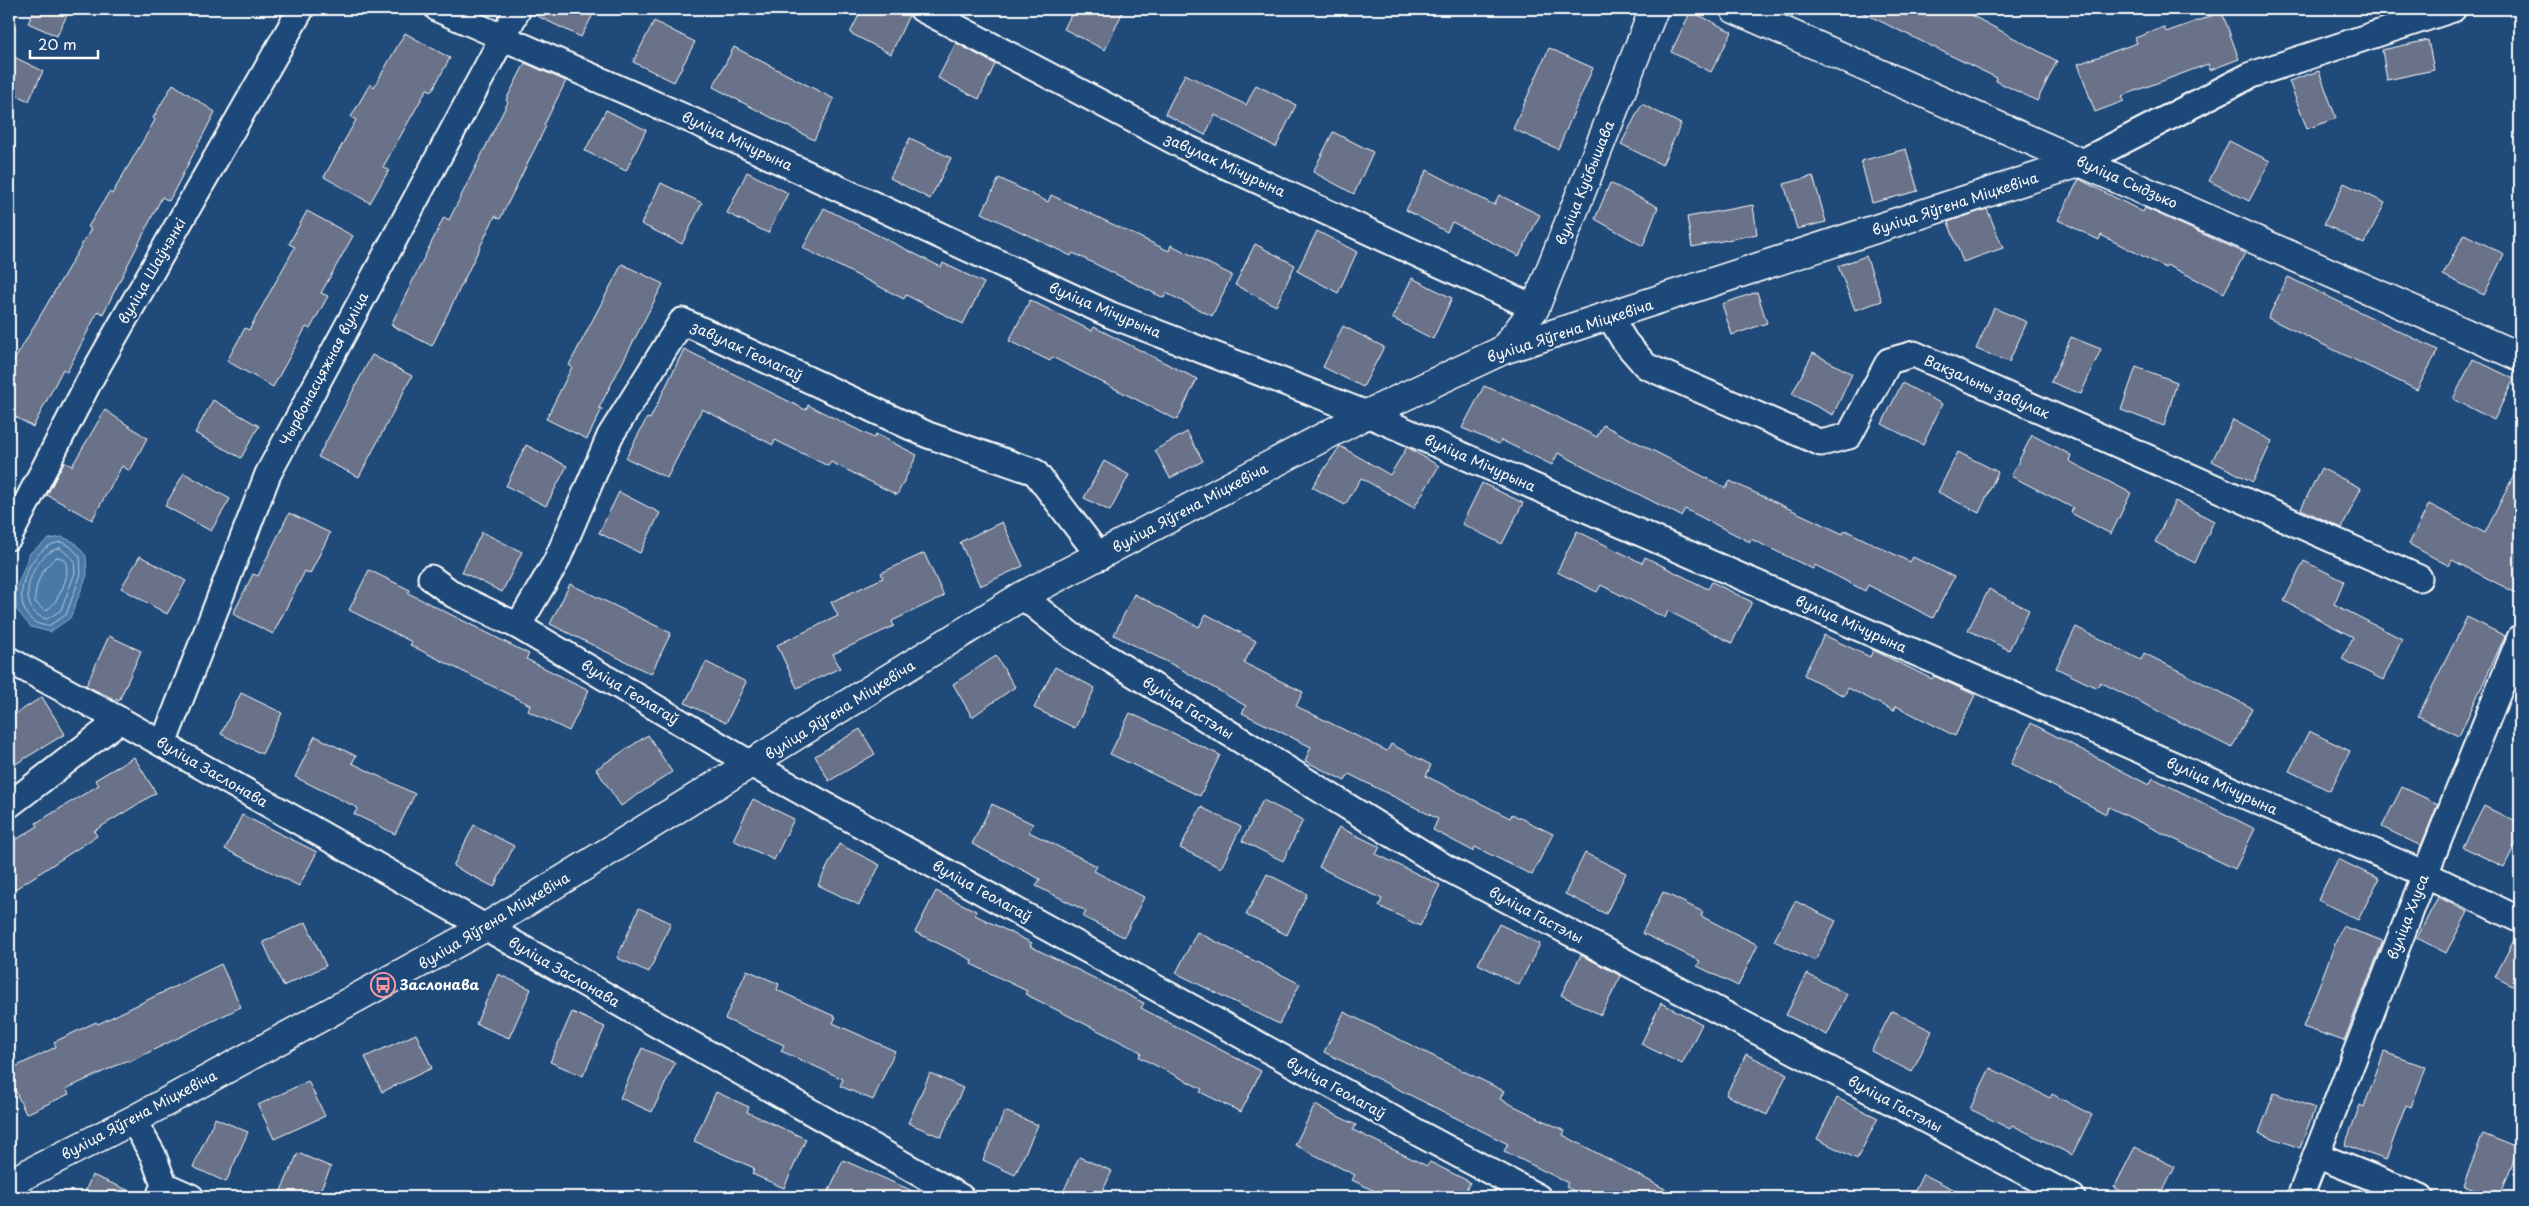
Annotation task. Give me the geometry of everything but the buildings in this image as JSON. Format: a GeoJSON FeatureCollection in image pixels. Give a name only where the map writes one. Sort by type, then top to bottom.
{"type":"FeatureCollection","features":[{"type":"Feature","properties":{"kind":"street","name":"вуліца Шаўчэнкі"},"geometry":{"type":"LineString","coordinates":[[9,537],[92,376],[301,9]]}},
{"type":"Feature","properties":{"kind":"street","name":"вуліца Мічурына"},"geometry":{"type":"LineString","coordinates":[[438,9],[700,124],[1111,315],[1367,414],[2425,874],[2520,920]]}},
{"type":"Feature","properties":{"kind":"street","name":"Чырвонасцяжная вуліца"},"geometry":{"type":"LineString","coordinates":[[163,744],[268,474],[518,9]]}},
{"type":"Feature","properties":{"kind":"street","name":"завулак Мічурына"},"geometry":{"type":"LineString","coordinates":[[922,9],[1185,148],[1536,308]]}},
{"type":"Feature","properties":{"kind":"street","name":"вуліца Куйбышава"},"geometry":{"type":"LineString","coordinates":[[1503,350],[1536,308],[1654,9]]}},
{"type":"Feature","properties":{"kind":"street","name":"вуліца Сыдзько"},"geometry":{"type":"LineString","coordinates":[[1734,9],[2520,357]]}},
{"type":"Feature","properties":{"kind":"street","name":"вуліца Яўгена Міцкевіча"},"geometry":{"type":"LineString","coordinates":[[9,1183],[133,1120],[486,928],[1022,596],[1100,557],[1155,525],[1367,414],[1503,350],[1610,317],[2082,162],[2251,75],[2453,9]]}},
{"type":"Feature","properties":{"kind":"street","name":"Вакзальны завулак"},"geometry":{"type":"LineString","coordinates":[[1610,317],[1625,342],[1646,366],[1822,443],[1849,436],[1889,361],[1914,354],[2419,578]]}},
{"type":"Feature","properties":{"kind":"street","name":"завулак Геолагаў"},"geometry":{"type":"LineString","coordinates":[[518,626],[556,562],[610,436],[682,321],[928,435],[1035,472],[1100,557]]}},
{"type":"Feature","properties":{"kind":"street","name":"вуліца Геолагаў"},"geometry":{"type":"LineString","coordinates":[[431,578],[454,595],[518,626],[751,764],[1422,1135],[1538,1197]]}},
{"type":"Feature","properties":{"kind":"street","name":"вуліца Гастэлы"},"geometry":{"type":"LineString","coordinates":[[1022,596],[1070,635],[1446,867],[2072,1197]]}},
{"type":"Feature","properties":{"kind":"street","name":"вуліца Хлуса"},"geometry":{"type":"LineString","coordinates":[[2300,1197],[2425,874],[2520,638]]}},
{"type":"Feature","properties":{"kind":"street","name":"вуліца Заслонава"},"geometry":{"type":"LineString","coordinates":[[9,660],[163,744],[961,1197]]}},
{"type":"Feature","properties":{"kind":"street"},"geometry":{"type":"LineString","coordinates":[[9,805],[120,720]]}},
{"type":"Feature","properties":{"kind":"street"},"geometry":{"type":"LineString","coordinates":[[133,1120],[153,1155],[161,1191],[191,1197]]}},
{"type":"Feature","properties":{"kind":"street"},"geometry":{"type":"LineString","coordinates":[[2316,1155],[2421,1197]]}},
{"type":"Feature","properties":{"kind":"water"},"geometry":{"type":"Polygon","coordinates":[[[62,537],[74,542],[86,556],[87,575],[70,618],[50,632],[31,627],[16,609],[16,589],[30,553],[49,539],[62,537]]]}},
{"type":"Feature","properties":{"kind":"place","name":"Заслонава"},"geometry":{"type":"Point","coordinates":[383,985]}}]}
